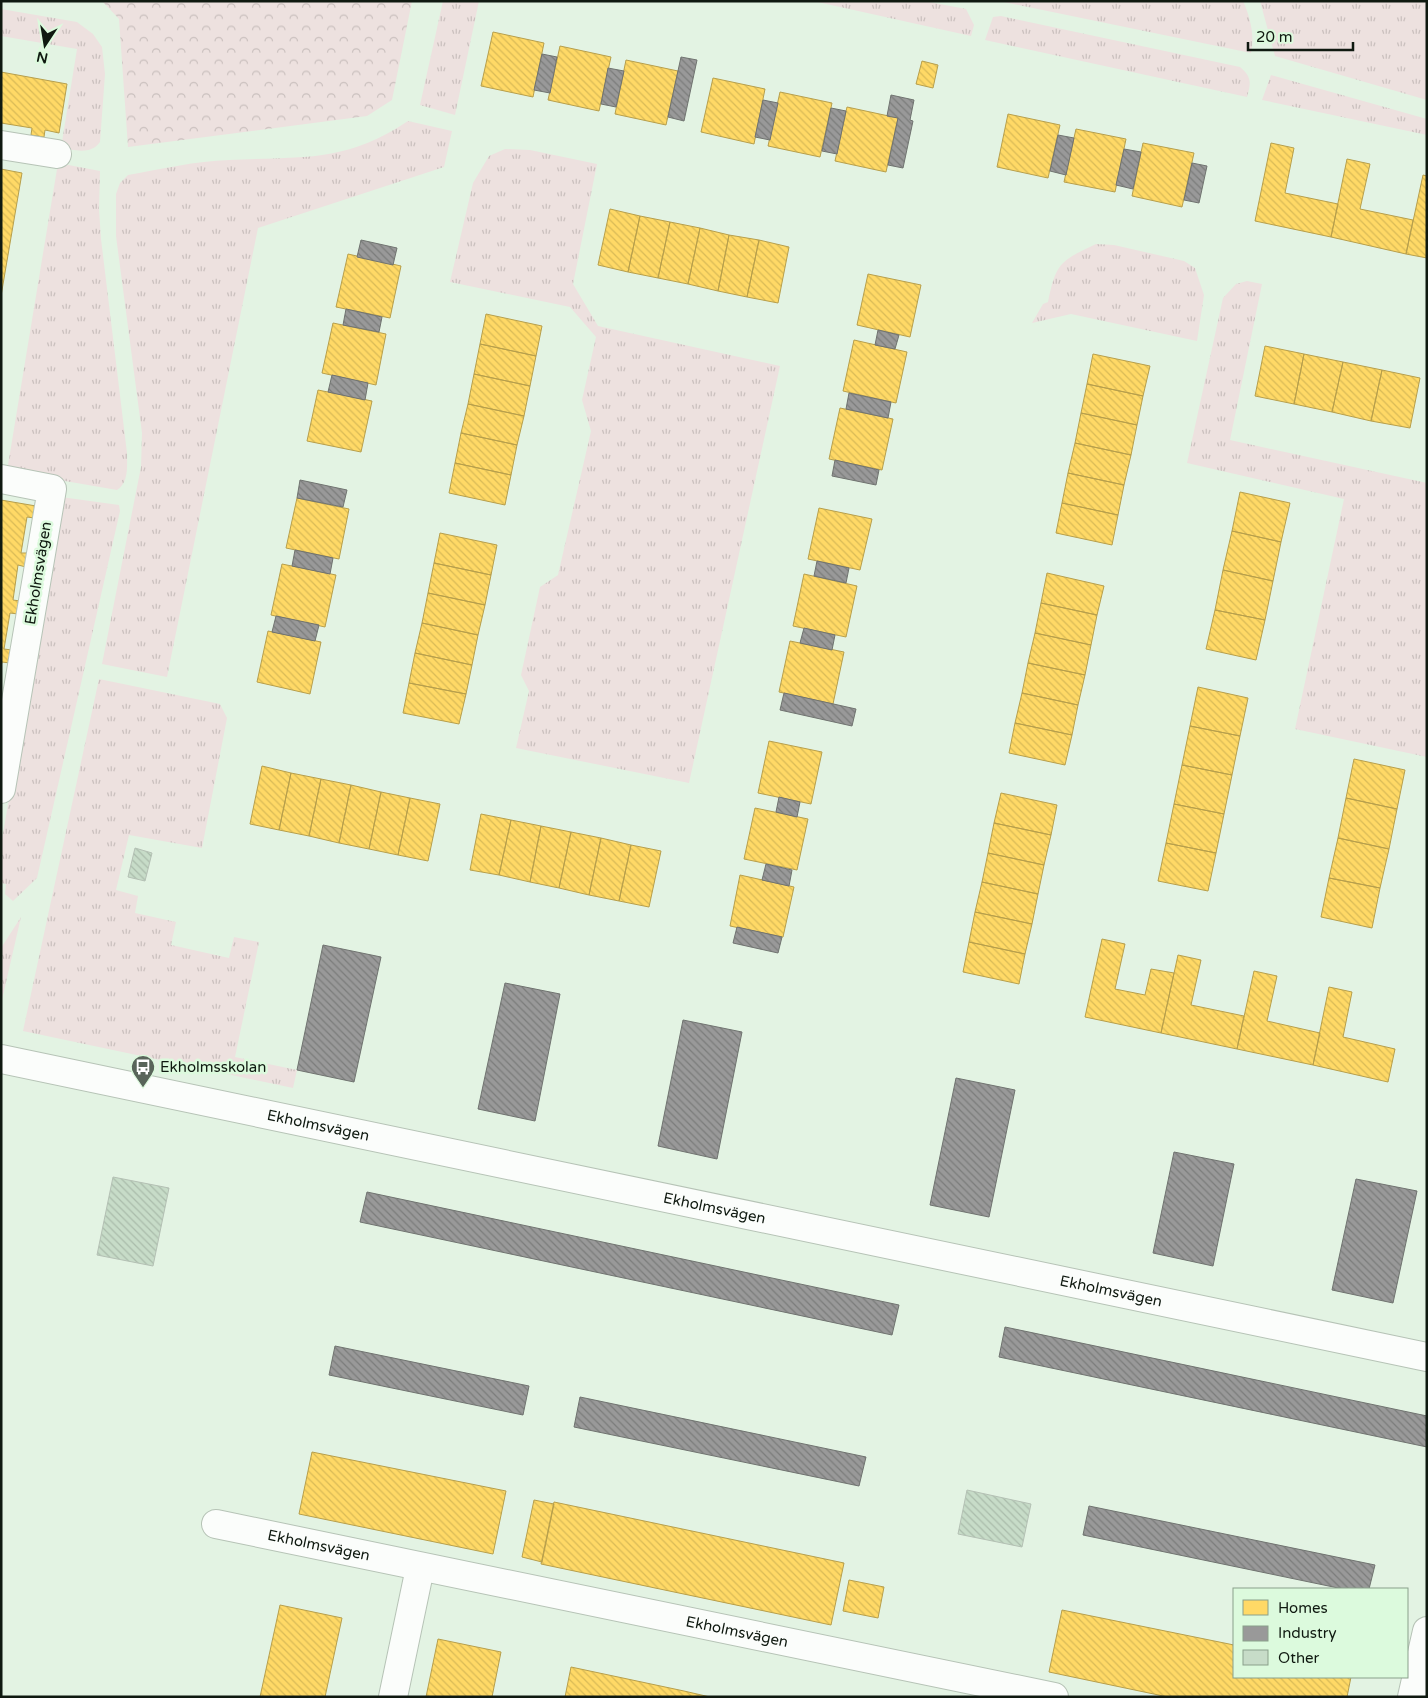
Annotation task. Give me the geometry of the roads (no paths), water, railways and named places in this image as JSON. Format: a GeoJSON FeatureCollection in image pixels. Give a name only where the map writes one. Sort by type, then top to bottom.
{"type":"FeatureCollection","features":[{"type":"Feature","properties":{"kind":"street"},"geometry":{"type":"LineString","coordinates":[[1,144],[57,154]]}},
{"type":"Feature","properties":{"kind":"street","name":"Ekholmsvägen"},"geometry":{"type":"LineString","coordinates":[[1,479],[52,489],[8,708],[1,789]]}},
{"type":"Feature","properties":{"kind":"street","name":"Ekholmsvägen"},"geometry":{"type":"LineString","coordinates":[[1,1059],[1427,1357]]}},
{"type":"Feature","properties":{"kind":"street","name":"Ekholmsvägen"},"geometry":{"type":"LineString","coordinates":[[216,1524],[420,1568],[1054,1697]]}},
{"type":"Feature","properties":{"kind":"street"},"geometry":{"type":"LineString","coordinates":[[393,1697],[420,1568]]}},
{"type":"Feature","properties":{"kind":"street"},"geometry":{"type":"LineString","coordinates":[[1412,1697],[1427,1631]]}},
{"type":"Feature","properties":{"kind":"place","name":"Ekholmsskolan"},"geometry":{"type":"Point","coordinates":[143,1088]}}]}
